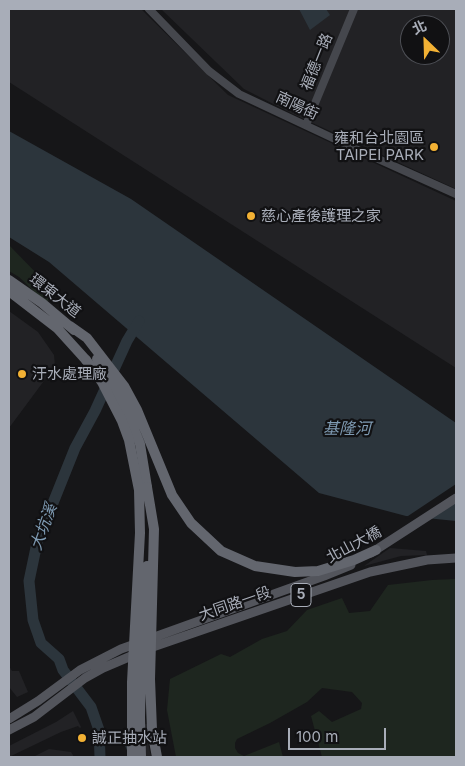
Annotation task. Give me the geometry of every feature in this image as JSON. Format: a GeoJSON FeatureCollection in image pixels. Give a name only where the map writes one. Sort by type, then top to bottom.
{"type":"FeatureCollection","features":[{"type":"Feature","properties":{"kind":"highway","name":"環東大道"},"geometry":{"type":"LineString","coordinates":[[9,280],[42,303],[70,326],[97,359],[128,414],[140,444],[147,487]]}},
{"type":"Feature","properties":{"kind":"highway"},"geometry":{"type":"LineString","coordinates":[[9,291],[57,328],[86,360],[112,400],[129,440],[139,490],[140,533],[132,682],[132,757]]}},
{"type":"Feature","properties":{"kind":"highway"},"geometry":{"type":"LineString","coordinates":[[70,326],[87,338],[124,386],[137,410],[172,495],[191,523],[222,550],[255,566],[295,572],[318,571],[354,560],[376,550]]}},
{"type":"Feature","properties":{"kind":"highway"},"geometry":{"type":"LineString","coordinates":[[141,757],[142,636],[149,538],[147,487]]}},
{"type":"Feature","properties":{"kind":"highway"},"geometry":{"type":"LineString","coordinates":[[147,487],[154,529],[150,679],[152,730],[157,757]]}},
{"type":"Feature","properties":{"kind":"main road","name":"北山大橋"},"geometry":{"type":"LineString","coordinates":[[257,600],[342,569],[376,550],[456,498]]}},
{"type":"Feature","properties":{"kind":"main road","name":"大同路一段"},"geometry":{"type":"LineString","coordinates":[[82,674],[337,582],[398,565],[456,558]]}},
{"type":"Feature","properties":{"kind":"main road","name":"大同路一段"},"geometry":{"type":"LineString","coordinates":[[82,674],[122,649],[257,600]]}},
{"type":"Feature","properties":{"kind":"main road","name":"5"},"geometry":{"type":"LineString","coordinates":[[9,719],[51,691],[82,674]]}},
{"type":"Feature","properties":{"kind":"main road","name":"5"},"geometry":{"type":"LineString","coordinates":[[9,730],[34,717],[58,700],[82,674]]}},
{"type":"Feature","properties":{"kind":"street","name":"南陽街"},"geometry":{"type":"LineString","coordinates":[[149,9],[209,71],[239,94],[456,194]]}},
{"type":"Feature","properties":{"kind":"street","name":"福德一路"},"geometry":{"type":"LineString","coordinates":[[306,125],[354,9]]}},
{"type":"Feature","properties":{"kind":"shaded area"},"geometry":{"type":"Polygon","coordinates":[[[9,9],[141,9],[228,95],[456,201],[456,368],[9,82],[9,9]]]}},
{"type":"Feature","properties":{"kind":"shaded area"},"geometry":{"type":"Polygon","coordinates":[[[161,9],[456,9],[456,189],[293,114],[244,89],[161,9]]]}},
{"type":"Feature","properties":{"kind":"shaded area"},"geometry":{"type":"Polygon","coordinates":[[[9,245],[44,281],[58,292],[46,303],[19,277],[9,271],[9,245]]]}},
{"type":"Feature","properties":{"kind":"shaded area"},"geometry":{"type":"Polygon","coordinates":[[[9,311],[38,332],[54,355],[55,366],[9,428],[9,311]]]}},
{"type":"Feature","properties":{"kind":"shaded area"},"geometry":{"type":"Polygon","coordinates":[[[390,548],[426,551],[427,555],[401,556],[364,566],[390,548]]]}},
{"type":"Feature","properties":{"kind":"shaded area"},"geometry":{"type":"Polygon","coordinates":[[[456,579],[456,757],[322,757],[311,716],[319,711],[332,722],[361,709],[362,703],[352,692],[322,688],[307,702],[237,739],[235,743],[238,753],[244,756],[279,742],[283,757],[176,757],[167,710],[170,679],[221,654],[230,657],[262,639],[287,631],[307,610],[342,598],[349,613],[370,611],[388,585],[456,579]]]}},
{"type":"Feature","properties":{"kind":"shaded area"},"geometry":{"type":"Polygon","coordinates":[[[9,666],[12,671],[19,671],[28,692],[17,697],[9,687],[9,666]]]}},
{"type":"Feature","properties":{"kind":"shaded area"},"geometry":{"type":"Polygon","coordinates":[[[73,711],[80,728],[78,726],[61,732],[9,757],[9,746],[73,711]]]}},
{"type":"Feature","properties":{"kind":"shaded area"},"geometry":{"type":"Polygon","coordinates":[[[147,724],[147,737],[151,757],[131,757],[129,726],[147,724]]]}},
{"type":"Feature","properties":{"kind":"shaded area"},"geometry":{"type":"Polygon","coordinates":[[[49,749],[71,752],[74,757],[33,757],[49,749]]]}},
{"type":"Feature","properties":{"kind":"water"},"geometry":{"type":"Polygon","coordinates":[[[299,9],[326,9],[330,15],[310,30],[299,9]]]}},
{"type":"Feature","properties":{"kind":"water","name":"基隆河"},"geometry":{"type":"Polygon","coordinates":[[[9,131],[131,199],[456,423],[456,521],[406,516],[319,493],[49,262],[9,237],[9,131]]]}},
{"type":"Feature","properties":{"kind":"pier"},"geometry":{"type":"Polygon","coordinates":[[[456,484],[456,499],[424,520],[405,518],[456,484]]]}},
{"type":"Feature","properties":{"kind":"waterway","name":"大坑溪"},"geometry":{"type":"LineString","coordinates":[[100,757],[99,730],[91,707],[63,670],[59,659],[41,643],[33,620],[29,581],[37,543],[75,448],[95,411],[127,341],[139,321]]}},
{"type":"Feature","properties":{"kind":"waterway"},"geometry":{"type":"LineString","coordinates":[[100,738],[118,738],[125,743],[128,750]]}},
{"type":"Feature","properties":{"kind":"place","name":"雍和台北園區 TAIPEI PARK"},"geometry":{"type":"Point","coordinates":[434,147]}},
{"type":"Feature","properties":{"kind":"place","name":"慈心產後護理之家"},"geometry":{"type":"Point","coordinates":[251,216]}},
{"type":"Feature","properties":{"kind":"place","name":"汙水處理廠"},"geometry":{"type":"Point","coordinates":[22,374]}},
{"type":"Feature","properties":{"kind":"place","name":"誠正抽水站"},"geometry":{"type":"Point","coordinates":[82,738]}}]}
